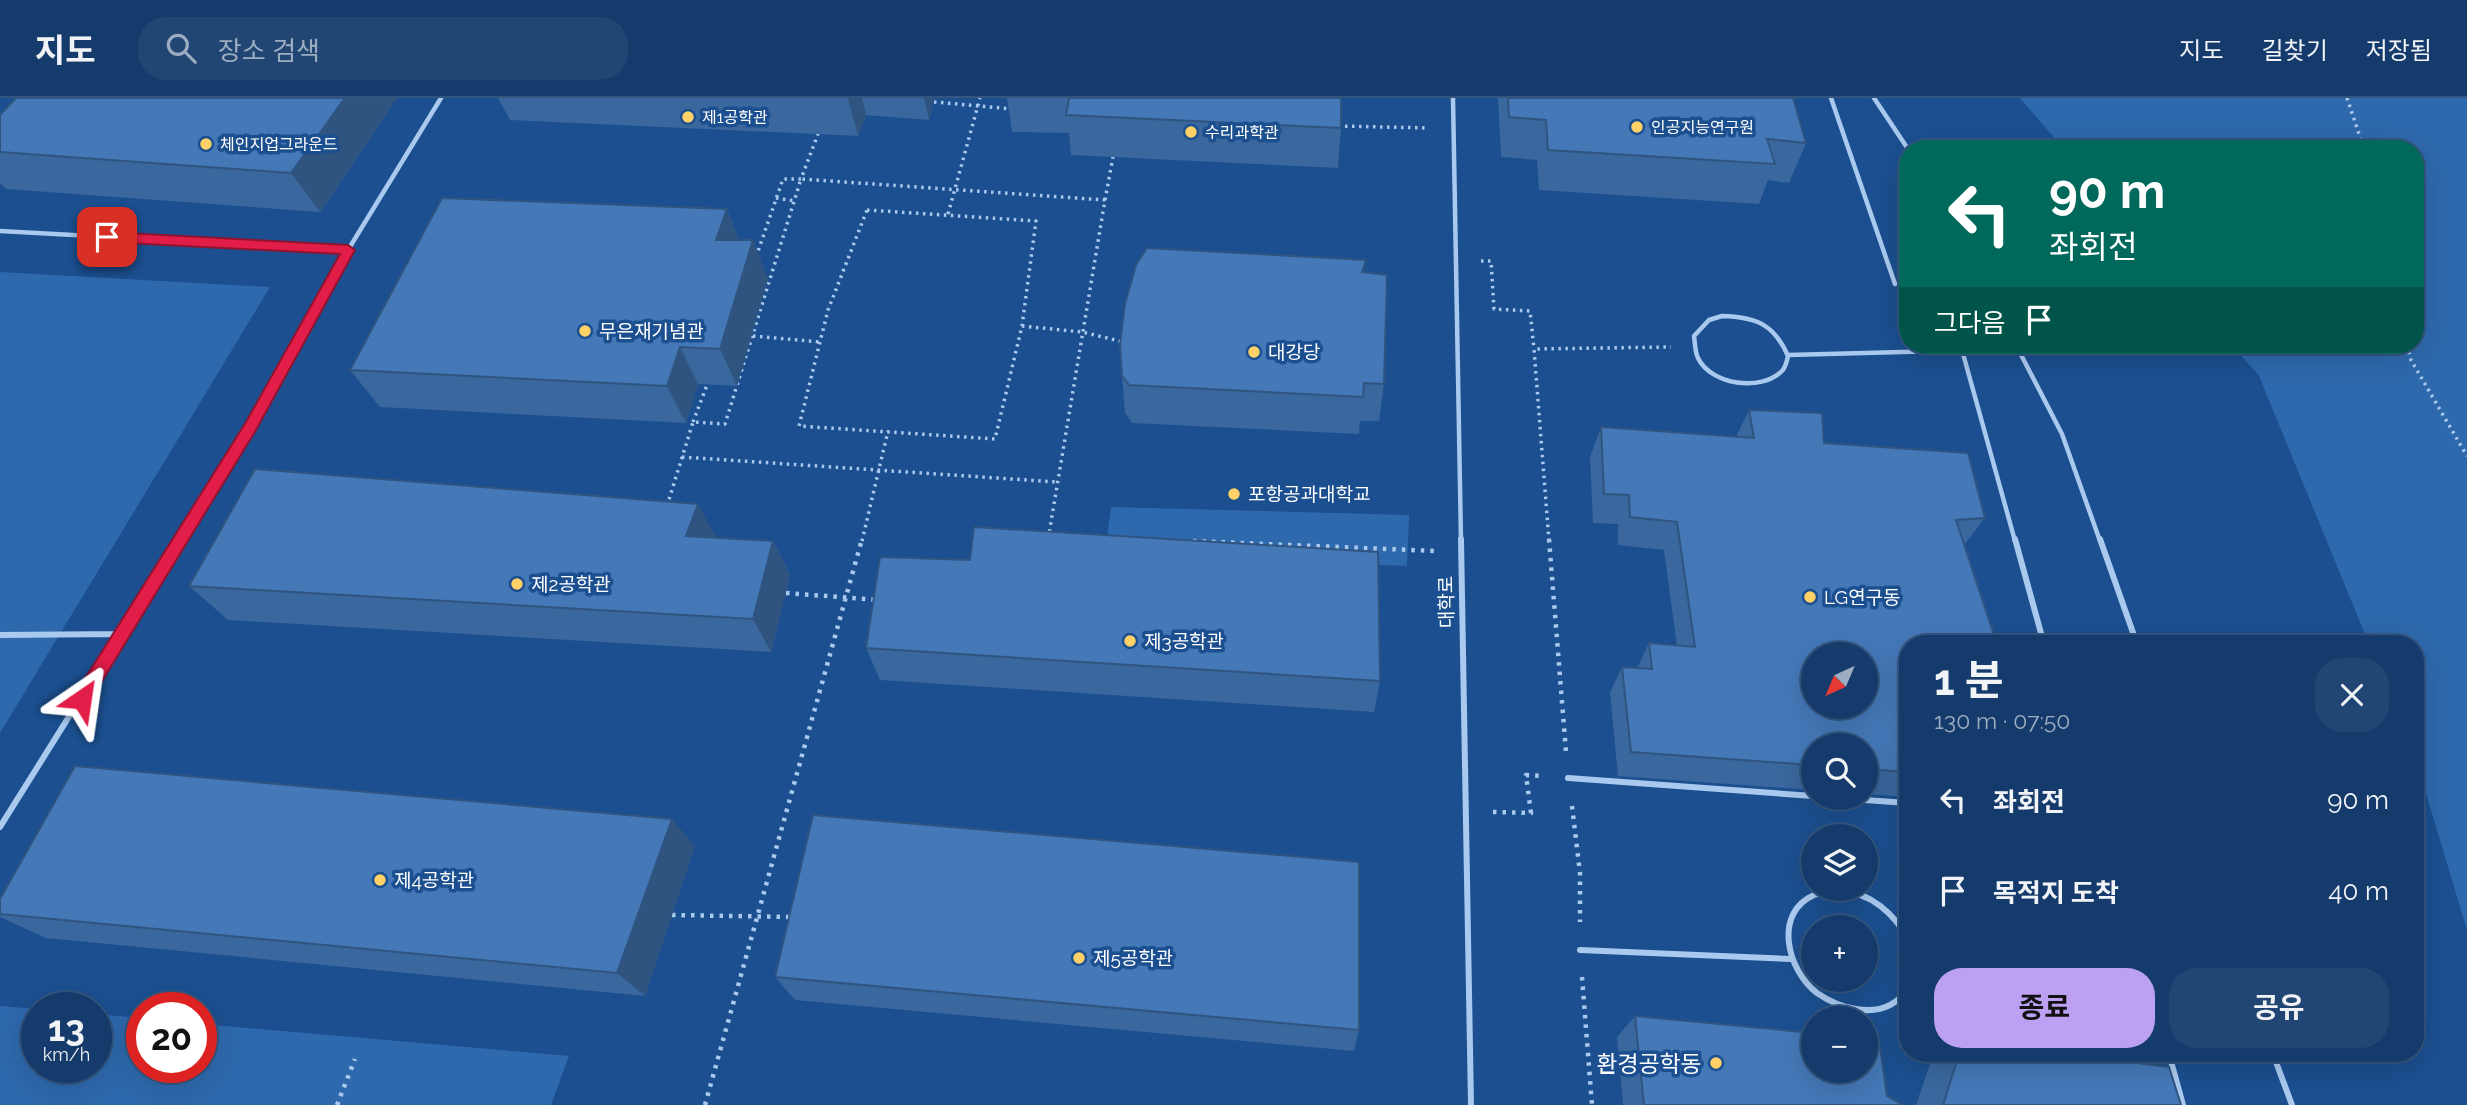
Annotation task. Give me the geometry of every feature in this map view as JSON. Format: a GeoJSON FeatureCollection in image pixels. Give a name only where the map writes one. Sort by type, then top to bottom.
{"type":"FeatureCollection","features":[{"type":"Feature","properties":{"kind":"lane"},"geometry":{"type":"LineString","coordinates":[[0,827],[251,426],[348,250],[441,98]]}},
{"type":"Feature","properties":{"kind":"lane","name":"대학로"},"geometry":{"type":"LineString","coordinates":[[1453,98],[1471,1105]]}},
{"type":"Feature","properties":{"kind":"lane"},"geometry":{"type":"LineString","coordinates":[[1831,98],[1895,284]]}},
{"type":"Feature","properties":{"kind":"lane"},"geometry":{"type":"LineString","coordinates":[[1874,98],[1902,140]]}},
{"type":"Feature","properties":{"kind":"lane"},"geometry":{"type":"LineString","coordinates":[[0,231],[348,250]]}},
{"type":"Feature","properties":{"kind":"lane"},"geometry":{"type":"LineString","coordinates":[[1722,316],[1736,316],[1765,325],[1776,333],[1785,344],[1787,365],[1781,374],[1772,380],[1744,384],[1730,381],[1704,367],[1693,346],[1694,336],[1700,327],[1722,316]]}},
{"type":"Feature","properties":{"kind":"lane"},"geometry":{"type":"LineString","coordinates":[[1788,355],[1899,352]]}},
{"type":"Feature","properties":{"kind":"lane"},"geometry":{"type":"LineString","coordinates":[[1963,354],[2041,635]]}},
{"type":"Feature","properties":{"kind":"lane"},"geometry":{"type":"LineString","coordinates":[[2021,354],[2062,433],[2134,635]]}},
{"type":"Feature","properties":{"kind":"lane"},"geometry":{"type":"LineString","coordinates":[[0,635],[122,634]]}},
{"type":"Feature","properties":{"kind":"lane"},"geometry":{"type":"LineString","coordinates":[[1568,778],[1801,795]]}},
{"type":"Feature","properties":{"kind":"lane"},"geometry":{"type":"LineString","coordinates":[[1878,801],[1899,802]]}},
{"type":"Feature","properties":{"kind":"lane"},"geometry":{"type":"LineString","coordinates":[[1899,925],[1893,916],[1875,902],[1854,893],[1832,890],[1813,894],[1798,905],[1788,921],[1786,939],[1790,959],[1801,978],[1817,994],[1836,1006],[1857,1012],[1877,1011],[1895,1004],[1899,999]]}},
{"type":"Feature","properties":{"kind":"lane"},"geometry":{"type":"LineString","coordinates":[[1580,950],[1790,959]]}},
{"type":"Feature","properties":{"kind":"lane"},"geometry":{"type":"LineString","coordinates":[[2171,1062],[2183,1105]]}},
{"type":"Feature","properties":{"kind":"lane"},"geometry":{"type":"LineString","coordinates":[[2276,1062],[2292,1105]]}},
{"type":"Feature","properties":{"kind":"path"},"geometry":{"type":"LineString","coordinates":[[948,214],[979,98]]}},
{"type":"Feature","properties":{"kind":"path"},"geometry":{"type":"LineString","coordinates":[[2347,98],[2361,140]]}},
{"type":"Feature","properties":{"kind":"path"},"geometry":{"type":"LineString","coordinates":[[934,102],[1015,109]]}},
{"type":"Feature","properties":{"kind":"path"},"geometry":{"type":"LineString","coordinates":[[1338,126],[1454,129]]}},
{"type":"Feature","properties":{"kind":"path"},"geometry":{"type":"LineString","coordinates":[[692,422],[725,424],[801,179],[818,134]]}},
{"type":"Feature","properties":{"kind":"path"},"geometry":{"type":"LineString","coordinates":[[1063,535],[1049,534],[1113,157]]}},
{"type":"Feature","properties":{"kind":"path"},"geometry":{"type":"LineString","coordinates":[[752,267],[783,179],[1105,200]]}},
{"type":"Feature","properties":{"kind":"path"},"geometry":{"type":"LineString","coordinates":[[776,198],[794,201]]}},
{"type":"Feature","properties":{"kind":"path"},"geometry":{"type":"LineString","coordinates":[[867,210],[1036,221],[1022,326],[995,439],[799,426],[828,310],[867,210]]}},
{"type":"Feature","properties":{"kind":"path"},"geometry":{"type":"LineString","coordinates":[[1457,260],[1491,261],[1494,309],[1530,311],[1568,778],[1580,873],[1580,950],[1592,1105]]}},
{"type":"Feature","properties":{"kind":"path"},"geometry":{"type":"LineString","coordinates":[[1022,326],[1082,332],[1128,342]]}},
{"type":"Feature","properties":{"kind":"path"},"geometry":{"type":"LineString","coordinates":[[753,335],[820,342]]}},
{"type":"Feature","properties":{"kind":"path"},"geometry":{"type":"LineString","coordinates":[[1534,349],[1693,346]]}},
{"type":"Feature","properties":{"kind":"path"},"geometry":{"type":"LineString","coordinates":[[2409,354],[2467,456]]}},
{"type":"Feature","properties":{"kind":"path"},"geometry":{"type":"LineString","coordinates":[[667,508],[692,422],[707,384]]}},
{"type":"Feature","properties":{"kind":"path"},"geometry":{"type":"LineString","coordinates":[[705,1105],[848,597],[874,500],[887,431]]}},
{"type":"Feature","properties":{"kind":"path"},"geometry":{"type":"LineString","coordinates":[[681,457],[1057,482]]}},
{"type":"Feature","properties":{"kind":"path"},"geometry":{"type":"LineString","coordinates":[[1186,540],[1461,552]]}},
{"type":"Feature","properties":{"kind":"path"},"geometry":{"type":"LineString","coordinates":[[786,593],[891,602]]}},
{"type":"Feature","properties":{"kind":"path"},"geometry":{"type":"LineString","coordinates":[[1466,811],[1531,813],[1527,775],[1568,778]]}},
{"type":"Feature","properties":{"kind":"path"},"geometry":{"type":"LineString","coordinates":[[672,915],[759,918],[800,916]]}},
{"type":"Feature","properties":{"kind":"path"},"geometry":{"type":"LineString","coordinates":[[337,1105],[355,1059]]}},
{"type":"Feature","properties":{"kind":"shaded area"},"geometry":{"type":"Polygon","coordinates":[[[2020,98],[2467,98],[2467,930],[2424,787],[2424,635],[2365,635],[2259,376],[2240,354],[2424,354],[2424,140],[2056,140],[2020,98]]]}},
{"type":"Feature","properties":{"kind":"shaded area"},"geometry":{"type":"Polygon","coordinates":[[[0,272],[270,287],[0,733],[0,272]]]}},
{"type":"Feature","properties":{"kind":"shaded area"},"geometry":{"type":"Polygon","coordinates":[[[1111,507],[1409,515],[1407,566],[1105,555],[1111,507]]]}},
{"type":"Feature","properties":{"kind":"shaded area"},"geometry":{"type":"Polygon","coordinates":[[[0,1006],[21,1008],[21,1083],[112,1083],[112,1015],[126,1017],[126,1083],[217,1083],[217,1025],[569,1056],[551,1105],[0,1105],[0,1006]]]}},
{"type":"Feature","properties":{"kind":"building"},"geometry":{"type":"Polygon","coordinates":[[[16,98],[345,98],[291,173],[0,152],[0,115],[16,98]]]}},
{"type":"Feature","properties":{"kind":"building"},"geometry":{"type":"Polygon","coordinates":[[[1069,98],[1341,98],[1341,128],[1066,115],[1069,98]]]}},
{"type":"Feature","properties":{"kind":"building"},"geometry":{"type":"Polygon","coordinates":[[[1508,98],[1793,98],[1806,143],[1767,139],[1775,164],[1548,150],[1546,120],[1509,117],[1508,98]]]}},
{"type":"Feature","properties":{"kind":"building","name":"무은재기념관"},"geometry":{"type":"Polygon","coordinates":[[[442,198],[727,209],[716,240],[753,240],[720,349],[680,347],[667,386],[350,370],[442,198]]]}},
{"type":"Feature","properties":{"kind":"building","name":"대강당"},"geometry":{"type":"Polygon","coordinates":[[[1147,248],[1366,260],[1362,272],[1387,275],[1384,384],[1364,383],[1363,397],[1129,385],[1122,376],[1120,344],[1125,304],[1136,265],[1147,248]]]}},
{"type":"Feature","properties":{"kind":"building","name":"LG연구동"},"geometry":{"type":"Polygon","coordinates":[[[1749,410],[1822,413],[1824,443],[1968,453],[1985,518],[1956,520],[1994,635],[1899,635],[1899,771],[1878,770],[1878,733],[1801,733],[1801,764],[1631,752],[1622,667],[1652,669],[1649,643],[1695,647],[1677,522],[1630,517],[1629,495],[1604,494],[1601,427],[1754,438],[1749,410]]]}},
{"type":"Feature","properties":{"kind":"building","name":"제2공학관"},"geometry":{"type":"Polygon","coordinates":[[[255,469],[698,504],[686,536],[773,541],[753,619],[189,586],[255,469]]]}},
{"type":"Feature","properties":{"kind":"building","name":"제3공학관"},"geometry":{"type":"Polygon","coordinates":[[[974,527],[1378,552],[1380,681],[866,648],[880,557],[970,560],[974,527]]]}},
{"type":"Feature","properties":{"kind":"building","name":"제4공학관"},"geometry":{"type":"Polygon","coordinates":[[[75,766],[672,819],[617,973],[0,914],[0,899],[75,766]]]}},
{"type":"Feature","properties":{"kind":"building","name":"제5공학관"},"geometry":{"type":"Polygon","coordinates":[[[813,815],[1359,862],[1359,1030],[775,977],[813,815]]]}},
{"type":"Feature","properties":{"kind":"building","name":"환경공학동"},"geometry":{"type":"Polygon","coordinates":[[[1635,1016],[1801,1032],[1801,1083],[1878,1083],[1879,1039],[1887,1096],[1903,1105],[1644,1105],[1635,1016]]]}},
{"type":"Feature","properties":{"kind":"building"},"geometry":{"type":"Polygon","coordinates":[[[1956,1062],[2128,1062],[2169,1067],[2181,1105],[1943,1105],[1956,1062]]]}},
{"type":"Feature","properties":{"kind":"place","name":"제1공학관"},"geometry":{"type":"Point","coordinates":[688,117]}},
{"type":"Feature","properties":{"kind":"place","name":"인공지능연구원"},"geometry":{"type":"Point","coordinates":[1637,127]}},
{"type":"Feature","properties":{"kind":"place","name":"수리과학관"},"geometry":{"type":"Point","coordinates":[1191,132]}},
{"type":"Feature","properties":{"kind":"place","name":"체인지업그라운드"},"geometry":{"type":"Point","coordinates":[206,144]}},
{"type":"Feature","properties":{"kind":"place","name":"무은재기념관"},"geometry":{"type":"Point","coordinates":[585,331]}},
{"type":"Feature","properties":{"kind":"place","name":"대강당"},"geometry":{"type":"Point","coordinates":[1254,352]}},
{"type":"Feature","properties":{"kind":"place","name":"포항공과대학교"},"geometry":{"type":"Point","coordinates":[1234,494]}},
{"type":"Feature","properties":{"kind":"place","name":"제2공학관"},"geometry":{"type":"Point","coordinates":[517,584]}},
{"type":"Feature","properties":{"kind":"place","name":"LG연구동"},"geometry":{"type":"Point","coordinates":[1810,597]}},
{"type":"Feature","properties":{"kind":"place","name":"제3공학관"},"geometry":{"type":"Point","coordinates":[1130,641]}},
{"type":"Feature","properties":{"kind":"place","name":"제4공학관"},"geometry":{"type":"Point","coordinates":[380,880]}},
{"type":"Feature","properties":{"kind":"place","name":"제5공학관"},"geometry":{"type":"Point","coordinates":[1079,958]}},
{"type":"Feature","properties":{"kind":"place","name":"환경공학동"},"geometry":{"type":"Point","coordinates":[1716,1063]}},
{"type":"Feature","properties":{"kind":"route"},"geometry":{"type":"LineString","coordinates":[[82,699],[251,426],[348,250],[107,237]]}}]}
